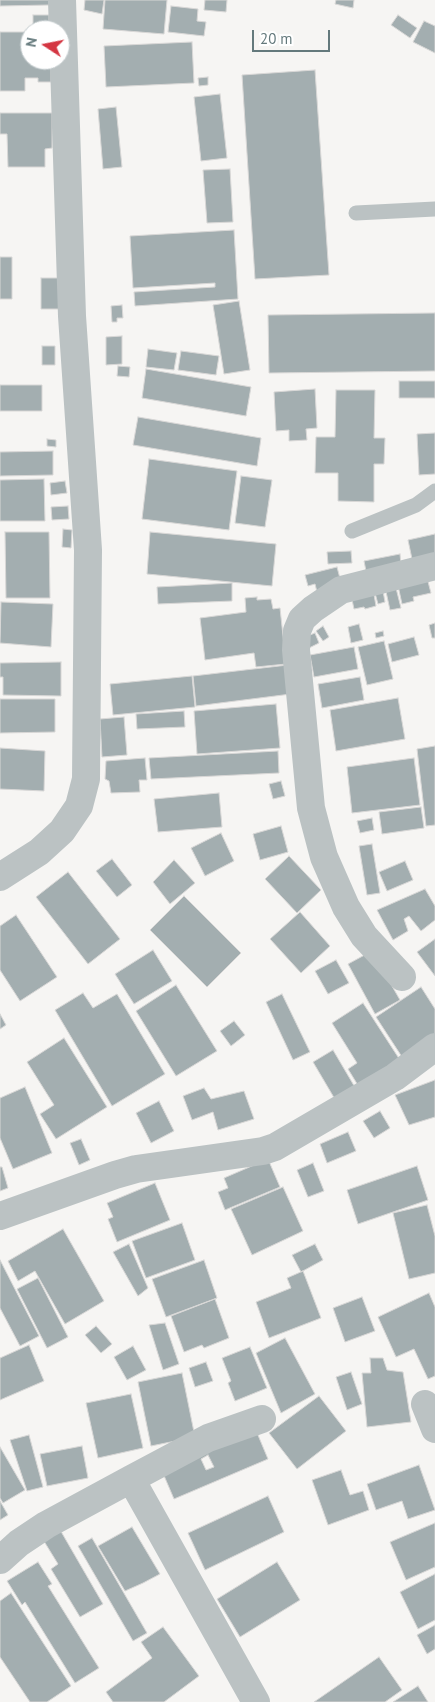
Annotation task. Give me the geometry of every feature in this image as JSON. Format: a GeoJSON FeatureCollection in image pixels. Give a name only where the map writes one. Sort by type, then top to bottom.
{"type":"FeatureCollection","features":[{"type":"Feature","properties":{"kind":"street"},"geometry":{"type":"LineString","coordinates":[[0,877],[39,852],[62,831],[79,806],[86,779],[88,550],[72,316],[62,0]]}},
{"type":"Feature","properties":{"kind":"street"},"geometry":{"type":"LineString","coordinates":[[402,977],[364,936],[346,907],[324,857],[311,808],[296,650],[297,631],[302,619],[341,590],[435,566]]}},
{"type":"Feature","properties":{"kind":"street"},"geometry":{"type":"LineString","coordinates":[[0,1216],[136,1169],[263,1151],[275,1146],[395,1077],[435,1047]]}},
{"type":"Feature","properties":{"kind":"street"},"geometry":{"type":"LineString","coordinates":[[0,1560],[19,1543],[46,1525],[131,1479],[208,1438],[262,1419]]}},
{"type":"Feature","properties":{"kind":"street"},"geometry":{"type":"LineString","coordinates":[[131,1479],[256,1702]]}},
{"type":"Feature","properties":{"kind":"lane"},"geometry":{"type":"LineString","coordinates":[[356,213],[435,209]]}},
{"type":"Feature","properties":{"kind":"lane"},"geometry":{"type":"LineString","coordinates":[[352,531],[416,505],[435,491]]}},
{"type":"Feature","properties":{"kind":"building"},"geometry":{"type":"Polygon","coordinates":[[[0,0],[49,0],[49,5],[0,6],[0,0]]]}},
{"type":"Feature","properties":{"kind":"building"},"geometry":{"type":"Polygon","coordinates":[[[85,0],[104,0],[102,14],[84,10],[85,0]]]}},
{"type":"Feature","properties":{"kind":"building"},"geometry":{"type":"Polygon","coordinates":[[[105,0],[167,0],[164,34],[103,29],[105,0]]]}},
{"type":"Feature","properties":{"kind":"building"},"geometry":{"type":"Polygon","coordinates":[[[205,0],[227,0],[226,12],[204,10],[205,0]]]}},
{"type":"Feature","properties":{"kind":"building"},"geometry":{"type":"Polygon","coordinates":[[[336,0],[354,0],[353,8],[335,4],[336,0]]]}},
{"type":"Feature","properties":{"kind":"building"},"geometry":{"type":"Polygon","coordinates":[[[171,6],[198,9],[197,21],[206,22],[204,36],[168,32],[171,6]]]}},
{"type":"Feature","properties":{"kind":"building"},"geometry":{"type":"Polygon","coordinates":[[[33,15],[49,15],[49,20],[33,20],[33,15]]]}},
{"type":"Feature","properties":{"kind":"building"},"geometry":{"type":"Polygon","coordinates":[[[398,15],[417,28],[410,38],[391,25],[398,15]]]}},
{"type":"Feature","properties":{"kind":"building"},"geometry":{"type":"Polygon","coordinates":[[[424,21],[435,26],[435,53],[413,42],[424,21]]]}},
{"type":"Feature","properties":{"kind":"building"},"geometry":{"type":"Polygon","coordinates":[[[0,32],[20,32],[20,70],[51,70],[51,82],[38,82],[38,78],[25,78],[25,91],[0,91],[0,32]]]}},
{"type":"Feature","properties":{"kind":"building"},"geometry":{"type":"Polygon","coordinates":[[[192,42],[194,83],[106,87],[104,46],[192,42]]]}},
{"type":"Feature","properties":{"kind":"building"},"geometry":{"type":"Polygon","coordinates":[[[315,70],[329,275],[255,279],[242,75],[315,70]]]}},
{"type":"Feature","properties":{"kind":"building"},"geometry":{"type":"Polygon","coordinates":[[[208,77],[208,85],[199,86],[198,78],[208,77]]]}},
{"type":"Feature","properties":{"kind":"building"},"geometry":{"type":"Polygon","coordinates":[[[220,94],[227,158],[201,161],[194,97],[220,94]]]}},
{"type":"Feature","properties":{"kind":"building"},"geometry":{"type":"Polygon","coordinates":[[[116,107],[122,167],[103,169],[98,109],[116,107]]]}},
{"type":"Feature","properties":{"kind":"building"},"geometry":{"type":"Polygon","coordinates":[[[0,113],[52,113],[52,148],[45,149],[45,167],[8,167],[7,134],[0,134],[0,113]]]}},
{"type":"Feature","properties":{"kind":"building"},"geometry":{"type":"Polygon","coordinates":[[[230,169],[233,222],[207,223],[203,170],[230,169]]]}},
{"type":"Feature","properties":{"kind":"building"},"geometry":{"type":"Polygon","coordinates":[[[234,230],[238,299],[135,306],[134,292],[215,287],[215,283],[133,288],[130,236],[234,230]]]}},
{"type":"Feature","properties":{"kind":"building"},"geometry":{"type":"Polygon","coordinates":[[[0,257],[12,257],[12,299],[0,299],[0,257]]]}},
{"type":"Feature","properties":{"kind":"building"},"geometry":{"type":"Polygon","coordinates":[[[41,278],[59,278],[59,309],[41,309],[41,278]]]}},
{"type":"Feature","properties":{"kind":"building"},"geometry":{"type":"Polygon","coordinates":[[[239,301],[250,370],[224,374],[213,305],[239,301]]]}},
{"type":"Feature","properties":{"kind":"building"},"geometry":{"type":"Polygon","coordinates":[[[122,305],[123,318],[117,318],[117,322],[112,322],[111,306],[122,305]]]}},
{"type":"Feature","properties":{"kind":"building"},"geometry":{"type":"Polygon","coordinates":[[[435,313],[435,371],[269,373],[268,315],[435,313]]]}},
{"type":"Feature","properties":{"kind":"building"},"geometry":{"type":"Polygon","coordinates":[[[122,336],[122,364],[106,365],[106,337],[122,336]]]}},
{"type":"Feature","properties":{"kind":"building"},"geometry":{"type":"Polygon","coordinates":[[[42,346],[55,346],[55,365],[42,365],[42,346]]]}},
{"type":"Feature","properties":{"kind":"building"},"geometry":{"type":"Polygon","coordinates":[[[148,349],[177,353],[174,370],[146,367],[148,349]]]}},
{"type":"Feature","properties":{"kind":"building"},"geometry":{"type":"Polygon","coordinates":[[[181,351],[219,356],[216,375],[178,370],[181,351]]]}},
{"type":"Feature","properties":{"kind":"building"},"geometry":{"type":"Polygon","coordinates":[[[118,366],[130,367],[129,377],[117,376],[118,366]]]}},
{"type":"Feature","properties":{"kind":"building"},"geometry":{"type":"Polygon","coordinates":[[[146,369],[251,387],[246,416],[142,398],[146,369]]]}},
{"type":"Feature","properties":{"kind":"building"},"geometry":{"type":"Polygon","coordinates":[[[399,381],[435,381],[435,398],[399,398],[399,381]]]}},
{"type":"Feature","properties":{"kind":"building"},"geometry":{"type":"Polygon","coordinates":[[[0,385],[42,385],[42,411],[0,411],[0,385]]]}},
{"type":"Feature","properties":{"kind":"building"},"geometry":{"type":"Polygon","coordinates":[[[315,389],[317,428],[306,429],[307,440],[289,441],[289,430],[276,431],[274,392],[315,389]]]}},
{"type":"Feature","properties":{"kind":"building"},"geometry":{"type":"Polygon","coordinates":[[[336,390],[375,390],[374,438],[385,438],[384,464],[374,464],[374,502],[338,501],[338,473],[315,473],[316,437],[335,437],[336,390]]]}},
{"type":"Feature","properties":{"kind":"building"},"geometry":{"type":"Polygon","coordinates":[[[138,417],[261,438],[257,466],[133,445],[138,417]]]}},
{"type":"Feature","properties":{"kind":"building"},"geometry":{"type":"Polygon","coordinates":[[[435,433],[435,474],[419,475],[417,434],[435,433]]]}},
{"type":"Feature","properties":{"kind":"building"},"geometry":{"type":"Polygon","coordinates":[[[47,439],[56,440],[56,447],[47,446],[47,439]]]}},
{"type":"Feature","properties":{"kind":"building"},"geometry":{"type":"Polygon","coordinates":[[[53,451],[53,475],[0,476],[0,452],[53,451]]]}},
{"type":"Feature","properties":{"kind":"building"},"geometry":{"type":"Polygon","coordinates":[[[149,459],[237,471],[229,530],[142,519],[149,459]]]}},
{"type":"Feature","properties":{"kind":"building"},"geometry":{"type":"Polygon","coordinates":[[[241,476],[272,480],[265,527],[235,523],[241,476]]]}},
{"type":"Feature","properties":{"kind":"building"},"geometry":{"type":"Polygon","coordinates":[[[44,479],[45,521],[0,521],[0,480],[44,479]]]}},
{"type":"Feature","properties":{"kind":"building"},"geometry":{"type":"Polygon","coordinates":[[[65,481],[67,493],[51,495],[50,483],[65,481]]]}},
{"type":"Feature","properties":{"kind":"building"},"geometry":{"type":"Polygon","coordinates":[[[68,506],[69,519],[52,520],[51,507],[68,506]]]}},
{"type":"Feature","properties":{"kind":"building"},"geometry":{"type":"Polygon","coordinates":[[[63,529],[72,530],[71,548],[62,547],[63,529]]]}},
{"type":"Feature","properties":{"kind":"building"},"geometry":{"type":"Polygon","coordinates":[[[5,532],[49,532],[50,598],[6,598],[5,532]]]}},
{"type":"Feature","properties":{"kind":"building"},"geometry":{"type":"Polygon","coordinates":[[[150,532],[276,544],[272,586],[147,574],[150,532]]]}},
{"type":"Feature","properties":{"kind":"building"},"geometry":{"type":"Polygon","coordinates":[[[435,534],[435,556],[412,559],[408,540],[435,534]]]}},
{"type":"Feature","properties":{"kind":"building"},"geometry":{"type":"Polygon","coordinates":[[[351,551],[352,563],[328,564],[327,552],[351,551]]]}},
{"type":"Feature","properties":{"kind":"building"},"geometry":{"type":"Polygon","coordinates":[[[400,554],[401,565],[366,571],[364,561],[400,554]]]}},
{"type":"Feature","properties":{"kind":"building"},"geometry":{"type":"Polygon","coordinates":[[[337,567],[342,586],[317,592],[315,584],[308,586],[305,575],[337,567]]]}},
{"type":"Feature","properties":{"kind":"building"},"geometry":{"type":"Polygon","coordinates":[[[426,574],[431,593],[413,597],[414,601],[402,604],[397,581],[426,574]]]}},
{"type":"Feature","properties":{"kind":"building"},"geometry":{"type":"Polygon","coordinates":[[[232,583],[232,601],[158,604],[157,587],[232,583]]]}},
{"type":"Feature","properties":{"kind":"building"},"geometry":{"type":"Polygon","coordinates":[[[395,584],[401,608],[390,610],[385,587],[395,584]]]}},
{"type":"Feature","properties":{"kind":"building"},"geometry":{"type":"Polygon","coordinates":[[[373,589],[376,606],[354,609],[351,595],[373,589]]]}},
{"type":"Feature","properties":{"kind":"building"},"geometry":{"type":"Polygon","coordinates":[[[383,591],[385,602],[378,604],[375,593],[383,591]]]}},
{"type":"Feature","properties":{"kind":"building"},"geometry":{"type":"Polygon","coordinates":[[[257,597],[257,600],[271,599],[273,609],[280,608],[286,664],[256,667],[254,653],[205,660],[200,618],[246,612],[245,598],[257,597]]]}},
{"type":"Feature","properties":{"kind":"building"},"geometry":{"type":"Polygon","coordinates":[[[1,602],[53,604],[51,647],[0,643],[1,602]]]}},
{"type":"Feature","properties":{"kind":"building"},"geometry":{"type":"Polygon","coordinates":[[[435,623],[435,638],[432,638],[429,625],[435,623]]]}},
{"type":"Feature","properties":{"kind":"building"},"geometry":{"type":"Polygon","coordinates":[[[359,624],[363,640],[351,643],[348,627],[359,624]]]}},
{"type":"Feature","properties":{"kind":"building"},"geometry":{"type":"Polygon","coordinates":[[[323,626],[329,637],[323,641],[316,631],[323,626]]]}},
{"type":"Feature","properties":{"kind":"building"},"geometry":{"type":"Polygon","coordinates":[[[383,631],[384,636],[376,638],[375,633],[383,631]]]}},
{"type":"Feature","properties":{"kind":"building"},"geometry":{"type":"Polygon","coordinates":[[[315,633],[319,643],[309,648],[305,637],[315,633]]]}},
{"type":"Feature","properties":{"kind":"building"},"geometry":{"type":"Polygon","coordinates":[[[414,637],[419,655],[392,662],[388,644],[414,637]]]}},
{"type":"Feature","properties":{"kind":"building"},"geometry":{"type":"Polygon","coordinates":[[[384,641],[393,679],[367,685],[358,647],[384,641]]]}},
{"type":"Feature","properties":{"kind":"building"},"geometry":{"type":"Polygon","coordinates":[[[354,647],[358,669],[314,677],[310,655],[354,647]]]}},
{"type":"Feature","properties":{"kind":"building"},"geometry":{"type":"Polygon","coordinates":[[[61,662],[61,696],[3,695],[3,677],[0,677],[0,663],[61,662]]]}},
{"type":"Feature","properties":{"kind":"building"},"geometry":{"type":"Polygon","coordinates":[[[288,665],[291,694],[196,706],[193,676],[288,665]]]}},
{"type":"Feature","properties":{"kind":"building"},"geometry":{"type":"Polygon","coordinates":[[[192,676],[195,707],[113,715],[110,684],[192,676]]]}},
{"type":"Feature","properties":{"kind":"building"},"geometry":{"type":"Polygon","coordinates":[[[360,677],[364,700],[322,708],[318,684],[360,677]]]}},
{"type":"Feature","properties":{"kind":"building"},"geometry":{"type":"Polygon","coordinates":[[[398,698],[405,739],[336,751],[330,710],[398,698]]]}},
{"type":"Feature","properties":{"kind":"building"},"geometry":{"type":"Polygon","coordinates":[[[0,699],[55,699],[55,732],[0,733],[0,699]]]}},
{"type":"Feature","properties":{"kind":"building"},"geometry":{"type":"Polygon","coordinates":[[[276,704],[280,748],[197,754],[194,711],[276,704]]]}},
{"type":"Feature","properties":{"kind":"building"},"geometry":{"type":"Polygon","coordinates":[[[184,711],[185,727],[137,729],[136,714],[184,711]]]}},
{"type":"Feature","properties":{"kind":"building"},"geometry":{"type":"Polygon","coordinates":[[[124,717],[127,755],[102,757],[100,719],[124,717]]]}},
{"type":"Feature","properties":{"kind":"building"},"geometry":{"type":"Polygon","coordinates":[[[435,746],[435,825],[426,826],[417,749],[435,746]]]}},
{"type":"Feature","properties":{"kind":"building"},"geometry":{"type":"Polygon","coordinates":[[[0,748],[45,751],[44,791],[0,789],[0,748]]]}},
{"type":"Feature","properties":{"kind":"building"},"geometry":{"type":"Polygon","coordinates":[[[278,751],[279,773],[151,779],[149,758],[278,751]]]}},
{"type":"Feature","properties":{"kind":"building"},"geometry":{"type":"Polygon","coordinates":[[[145,758],[147,780],[139,780],[140,792],[111,793],[109,781],[105,779],[106,761],[145,758]]]}},
{"type":"Feature","properties":{"kind":"building"},"geometry":{"type":"Polygon","coordinates":[[[414,758],[420,805],[352,813],[347,767],[414,758]]]}},
{"type":"Feature","properties":{"kind":"building"},"geometry":{"type":"Polygon","coordinates":[[[281,781],[285,796],[273,799],[269,784],[281,781]]]}},
{"type":"Feature","properties":{"kind":"building"},"geometry":{"type":"Polygon","coordinates":[[[219,793],[222,827],[158,832],[154,799],[219,793]]]}},
{"type":"Feature","properties":{"kind":"building"},"geometry":{"type":"Polygon","coordinates":[[[421,807],[424,828],[382,834],[379,812],[421,807]]]}},
{"type":"Feature","properties":{"kind":"building"},"geometry":{"type":"Polygon","coordinates":[[[372,818],[374,830],[360,833],[357,821],[372,818]]]}},
{"type":"Feature","properties":{"kind":"building"},"geometry":{"type":"Polygon","coordinates":[[[281,826],[288,852],[260,860],[253,834],[281,826]]]}},
{"type":"Feature","properties":{"kind":"building"},"geometry":{"type":"Polygon","coordinates":[[[221,833],[234,861],[205,876],[191,848],[221,833]]]}},
{"type":"Feature","properties":{"kind":"building"},"geometry":{"type":"Polygon","coordinates":[[[372,844],[380,893],[367,895],[359,846],[372,844]]]}},
{"type":"Feature","properties":{"kind":"building"},"geometry":{"type":"Polygon","coordinates":[[[289,856],[321,890],[297,913],[265,879],[289,856]]]}},
{"type":"Feature","properties":{"kind":"building"},"geometry":{"type":"Polygon","coordinates":[[[112,859],[132,885],[117,897],[96,871],[112,859]]]}},
{"type":"Feature","properties":{"kind":"building"},"geometry":{"type":"Polygon","coordinates":[[[174,860],[195,883],[170,904],[153,882],[174,860]]]}},
{"type":"Feature","properties":{"kind":"building"},"geometry":{"type":"Polygon","coordinates":[[[405,861],[413,880],[387,891],[379,872],[405,861]]]}},
{"type":"Feature","properties":{"kind":"building"},"geometry":{"type":"Polygon","coordinates":[[[68,872],[120,939],[88,964],[36,897],[68,872]]]}},
{"type":"Feature","properties":{"kind":"building"},"geometry":{"type":"Polygon","coordinates":[[[425,889],[435,906],[435,920],[421,931],[409,916],[404,919],[408,931],[393,940],[377,910],[425,889]]]}},
{"type":"Feature","properties":{"kind":"building"},"geometry":{"type":"Polygon","coordinates":[[[184,896],[241,953],[207,987],[150,930],[184,896]]]}},
{"type":"Feature","properties":{"kind":"building"},"geometry":{"type":"Polygon","coordinates":[[[300,912],[330,946],[301,973],[270,939],[300,912]]]}},
{"type":"Feature","properties":{"kind":"building"},"geometry":{"type":"Polygon","coordinates":[[[16,915],[57,977],[20,1001],[0,970],[0,926],[16,915]]]}},
{"type":"Feature","properties":{"kind":"building"},"geometry":{"type":"Polygon","coordinates":[[[435,939],[435,976],[417,952],[435,939]]]}},
{"type":"Feature","properties":{"kind":"building"},"geometry":{"type":"Polygon","coordinates":[[[153,950],[172,981],[134,1004],[115,974],[153,950]]]}},
{"type":"Feature","properties":{"kind":"building"},"geometry":{"type":"Polygon","coordinates":[[[372,951],[400,1000],[375,1014],[348,964],[372,951]]]}},
{"type":"Feature","properties":{"kind":"building"},"geometry":{"type":"Polygon","coordinates":[[[336,960],[349,983],[328,994],[315,971],[336,960]]]}},
{"type":"Feature","properties":{"kind":"building"},"geometry":{"type":"Polygon","coordinates":[[[176,985],[217,1051],[176,1076],[136,1011],[176,985]]]}},
{"type":"Feature","properties":{"kind":"building"},"geometry":{"type":"Polygon","coordinates":[[[421,987],[435,1009],[435,1040],[404,1060],[376,1017],[421,987]]]}},
{"type":"Feature","properties":{"kind":"building"},"geometry":{"type":"Polygon","coordinates":[[[83,993],[93,1008],[117,994],[165,1074],[112,1106],[55,1010],[83,993]]]}},
{"type":"Feature","properties":{"kind":"building"},"geometry":{"type":"Polygon","coordinates":[[[282,994],[310,1052],[293,1060],[266,1002],[282,994]]]}},
{"type":"Feature","properties":{"kind":"building"},"geometry":{"type":"Polygon","coordinates":[[[363,1003],[400,1060],[359,1087],[348,1069],[357,1063],[332,1023],[363,1003]]]}},
{"type":"Feature","properties":{"kind":"building"},"geometry":{"type":"Polygon","coordinates":[[[0,1014],[6,1025],[0,1029],[0,1014]]]}},
{"type":"Feature","properties":{"kind":"building"},"geometry":{"type":"Polygon","coordinates":[[[234,1021],[245,1035],[231,1046],[220,1031],[234,1021]]]}},
{"type":"Feature","properties":{"kind":"building"},"geometry":{"type":"Polygon","coordinates":[[[64,1038],[107,1107],[56,1139],[40,1114],[54,1105],[27,1062],[64,1038]]]}},
{"type":"Feature","properties":{"kind":"building"},"geometry":{"type":"Polygon","coordinates":[[[333,1050],[356,1089],[336,1101],[313,1062],[333,1050]]]}},
{"type":"Feature","properties":{"kind":"building"},"geometry":{"type":"Polygon","coordinates":[[[435,1080],[435,1117],[409,1125],[395,1095],[435,1080]]]}},
{"type":"Feature","properties":{"kind":"building"},"geometry":{"type":"Polygon","coordinates":[[[25,1087],[52,1153],[13,1169],[0,1138],[0,1098],[25,1087]]]}},
{"type":"Feature","properties":{"kind":"building"},"geometry":{"type":"Polygon","coordinates":[[[204,1088],[211,1099],[244,1091],[254,1119],[218,1130],[213,1112],[192,1120],[183,1096],[204,1088]]]}},
{"type":"Feature","properties":{"kind":"building"},"geometry":{"type":"Polygon","coordinates":[[[159,1101],[174,1131],[151,1143],[136,1113],[159,1101]]]}},
{"type":"Feature","properties":{"kind":"building"},"geometry":{"type":"Polygon","coordinates":[[[380,1111],[390,1128],[374,1138],[363,1121],[380,1111]]]}},
{"type":"Feature","properties":{"kind":"building"},"geometry":{"type":"Polygon","coordinates":[[[348,1132],[356,1151],[327,1163],[320,1144],[348,1132]]]}},
{"type":"Feature","properties":{"kind":"building"},"geometry":{"type":"Polygon","coordinates":[[[81,1139],[90,1160],[79,1165],[70,1143],[81,1139]]]}},
{"type":"Feature","properties":{"kind":"building"},"geometry":{"type":"Polygon","coordinates":[[[268,1159],[280,1187],[225,1210],[218,1192],[228,1188],[224,1178],[268,1159]]]}},
{"type":"Feature","properties":{"kind":"building"},"geometry":{"type":"Polygon","coordinates":[[[313,1163],[324,1191],[308,1197],[297,1170],[313,1163]]]}},
{"type":"Feature","properties":{"kind":"building"},"geometry":{"type":"Polygon","coordinates":[[[417,1166],[428,1200],[358,1224],[347,1190],[417,1166]]]}},
{"type":"Feature","properties":{"kind":"building"},"geometry":{"type":"Polygon","coordinates":[[[0,1167],[2,1167],[8,1188],[0,1191],[0,1167]]]}},
{"type":"Feature","properties":{"kind":"building"},"geometry":{"type":"Polygon","coordinates":[[[155,1183],[170,1220],[117,1242],[108,1219],[113,1217],[107,1203],[155,1183]]]}},
{"type":"Feature","properties":{"kind":"building"},"geometry":{"type":"Polygon","coordinates":[[[283,1187],[303,1231],[252,1255],[231,1209],[283,1187]]]}},
{"type":"Feature","properties":{"kind":"building"},"geometry":{"type":"Polygon","coordinates":[[[427,1205],[435,1236],[435,1273],[409,1279],[393,1213],[427,1205]]]}},
{"type":"Feature","properties":{"kind":"building"},"geometry":{"type":"Polygon","coordinates":[[[182,1223],[195,1260],[146,1278],[132,1241],[182,1223]]]}},
{"type":"Feature","properties":{"kind":"building"},"geometry":{"type":"Polygon","coordinates":[[[63,1229],[104,1301],[65,1324],[35,1271],[18,1281],[8,1261],[63,1229]]]}},
{"type":"Feature","properties":{"kind":"building"},"geometry":{"type":"Polygon","coordinates":[[[129,1244],[148,1288],[138,1296],[113,1252],[129,1244]]]}},
{"type":"Feature","properties":{"kind":"building"},"geometry":{"type":"Polygon","coordinates":[[[315,1244],[323,1260],[301,1272],[292,1255],[315,1244]]]}},
{"type":"Feature","properties":{"kind":"building"},"geometry":{"type":"Polygon","coordinates":[[[0,1260],[39,1336],[20,1346],[0,1308],[0,1260]]]}},
{"type":"Feature","properties":{"kind":"building"},"geometry":{"type":"Polygon","coordinates":[[[204,1260],[217,1298],[166,1317],[152,1279],[204,1260]]]}},
{"type":"Feature","properties":{"kind":"building"},"geometry":{"type":"Polygon","coordinates":[[[303,1271],[321,1318],[269,1338],[256,1302],[291,1288],[287,1278],[303,1271]]]}},
{"type":"Feature","properties":{"kind":"building"},"geometry":{"type":"Polygon","coordinates":[[[38,1278],[68,1337],[47,1348],[17,1289],[38,1278]]]}},
{"type":"Feature","properties":{"kind":"building"},"geometry":{"type":"Polygon","coordinates":[[[429,1293],[435,1307],[435,1376],[428,1379],[414,1349],[396,1357],[378,1317],[429,1293]]]}},
{"type":"Feature","properties":{"kind":"building"},"geometry":{"type":"Polygon","coordinates":[[[362,1297],[375,1331],[345,1342],[333,1308],[362,1297]]]}},
{"type":"Feature","properties":{"kind":"building"},"geometry":{"type":"Polygon","coordinates":[[[215,1299],[229,1338],[204,1348],[202,1345],[184,1352],[171,1316],[215,1299]]]}},
{"type":"Feature","properties":{"kind":"building"},"geometry":{"type":"Polygon","coordinates":[[[165,1323],[179,1364],[163,1370],[149,1325],[165,1323]]]}},
{"type":"Feature","properties":{"kind":"building"},"geometry":{"type":"Polygon","coordinates":[[[96,1326],[112,1344],[101,1353],[85,1335],[96,1326]]]}},
{"type":"Feature","properties":{"kind":"building"},"geometry":{"type":"Polygon","coordinates":[[[285,1338],[315,1394],[281,1413],[256,1353],[285,1338]]]}},
{"type":"Feature","properties":{"kind":"building"},"geometry":{"type":"Polygon","coordinates":[[[29,1345],[44,1381],[0,1400],[0,1358],[29,1345]]]}},
{"type":"Feature","properties":{"kind":"building"},"geometry":{"type":"Polygon","coordinates":[[[133,1346],[146,1370],[127,1380],[114,1357],[133,1346]]]}},
{"type":"Feature","properties":{"kind":"building"},"geometry":{"type":"Polygon","coordinates":[[[250,1347],[267,1388],[235,1401],[228,1383],[231,1381],[222,1358],[250,1347]]]}},
{"type":"Feature","properties":{"kind":"building"},"geometry":{"type":"Polygon","coordinates":[[[370,1358],[383,1358],[387,1370],[403,1372],[411,1422],[367,1427],[362,1373],[371,1373],[370,1358]]]}},
{"type":"Feature","properties":{"kind":"building"},"geometry":{"type":"Polygon","coordinates":[[[206,1362],[213,1381],[195,1387],[189,1368],[206,1362]]]}},
{"type":"Feature","properties":{"kind":"building"},"geometry":{"type":"Polygon","coordinates":[[[351,1372],[362,1404],[347,1410],[336,1377],[351,1372]]]}},
{"type":"Feature","properties":{"kind":"building"},"geometry":{"type":"Polygon","coordinates":[[[182,1373],[195,1437],[151,1446],[138,1382],[182,1373]]]}},
{"type":"Feature","properties":{"kind":"building"},"geometry":{"type":"Polygon","coordinates":[[[131,1394],[143,1448],[98,1458],[86,1403],[131,1394]]]}},
{"type":"Feature","properties":{"kind":"building"},"geometry":{"type":"Polygon","coordinates":[[[319,1396],[346,1431],[297,1469],[269,1433],[319,1396]]]}},
{"type":"Feature","properties":{"kind":"building"},"geometry":{"type":"Polygon","coordinates":[[[255,1428],[268,1459],[174,1499],[162,1471],[255,1428]],[[208,1455],[201,1459],[206,1470],[214,1467],[208,1455]]]}},
{"type":"Feature","properties":{"kind":"building"},"geometry":{"type":"Polygon","coordinates":[[[29,1435],[43,1487],[27,1491],[10,1440],[29,1435]]]}},
{"type":"Feature","properties":{"kind":"building"},"geometry":{"type":"Polygon","coordinates":[[[82,1446],[88,1478],[47,1486],[40,1454],[82,1446]]]}},
{"type":"Feature","properties":{"kind":"building"},"geometry":{"type":"Polygon","coordinates":[[[0,1447],[25,1490],[3,1503],[0,1498],[0,1447]]]}},
{"type":"Feature","properties":{"kind":"building"},"geometry":{"type":"Polygon","coordinates":[[[419,1465],[435,1510],[408,1519],[402,1501],[376,1510],[367,1484],[419,1465]]]}},
{"type":"Feature","properties":{"kind":"building"},"geometry":{"type":"Polygon","coordinates":[[[341,1470],[350,1495],[363,1491],[369,1510],[328,1525],[312,1480],[341,1470]]]}},
{"type":"Feature","properties":{"kind":"building"},"geometry":{"type":"Polygon","coordinates":[[[268,1496],[284,1532],[205,1570],[188,1533],[268,1496]]]}},
{"type":"Feature","properties":{"kind":"building"},"geometry":{"type":"Polygon","coordinates":[[[0,1501],[8,1515],[0,1520],[0,1501]]]}},
{"type":"Feature","properties":{"kind":"building"},"geometry":{"type":"Polygon","coordinates":[[[435,1523],[435,1567],[406,1580],[390,1542],[435,1523]]]}},
{"type":"Feature","properties":{"kind":"building"},"geometry":{"type":"Polygon","coordinates":[[[132,1527],[160,1574],[125,1591],[98,1546],[132,1527]]]}},
{"type":"Feature","properties":{"kind":"building"},"geometry":{"type":"Polygon","coordinates":[[[59,1528],[103,1604],[80,1617],[51,1569],[58,1564],[42,1538],[59,1528]]]}},
{"type":"Feature","properties":{"kind":"building"},"geometry":{"type":"Polygon","coordinates":[[[92,1538],[147,1633],[133,1641],[78,1546],[92,1538]]]}},
{"type":"Feature","properties":{"kind":"building"},"geometry":{"type":"Polygon","coordinates":[[[38,1562],[52,1584],[48,1586],[99,1668],[75,1683],[25,1602],[22,1605],[7,1581],[38,1562]]]}},
{"type":"Feature","properties":{"kind":"building"},"geometry":{"type":"Polygon","coordinates":[[[277,1562],[300,1600],[240,1637],[217,1599],[277,1562]]]}},
{"type":"Feature","properties":{"kind":"building"},"geometry":{"type":"Polygon","coordinates":[[[435,1574],[435,1620],[418,1629],[400,1592],[435,1574]]]}},
{"type":"Feature","properties":{"kind":"building"},"geometry":{"type":"Polygon","coordinates":[[[11,1593],[71,1686],[47,1702],[30,1702],[0,1657],[0,1601],[11,1593]]]}},
{"type":"Feature","properties":{"kind":"building"},"geometry":{"type":"Polygon","coordinates":[[[435,1625],[435,1649],[427,1654],[417,1635],[435,1625]]]}},
{"type":"Feature","properties":{"kind":"building"},"geometry":{"type":"Polygon","coordinates":[[[163,1627],[199,1676],[164,1702],[113,1702],[106,1692],[152,1658],[141,1642],[163,1627]]]}},
{"type":"Feature","properties":{"kind":"building"},"geometry":{"type":"Polygon","coordinates":[[[379,1657],[402,1690],[385,1702],[314,1702],[379,1657]]]}},
{"type":"Feature","properties":{"kind":"building"},"geometry":{"type":"Polygon","coordinates":[[[418,1686],[428,1702],[393,1702],[418,1686]]]}}]}
